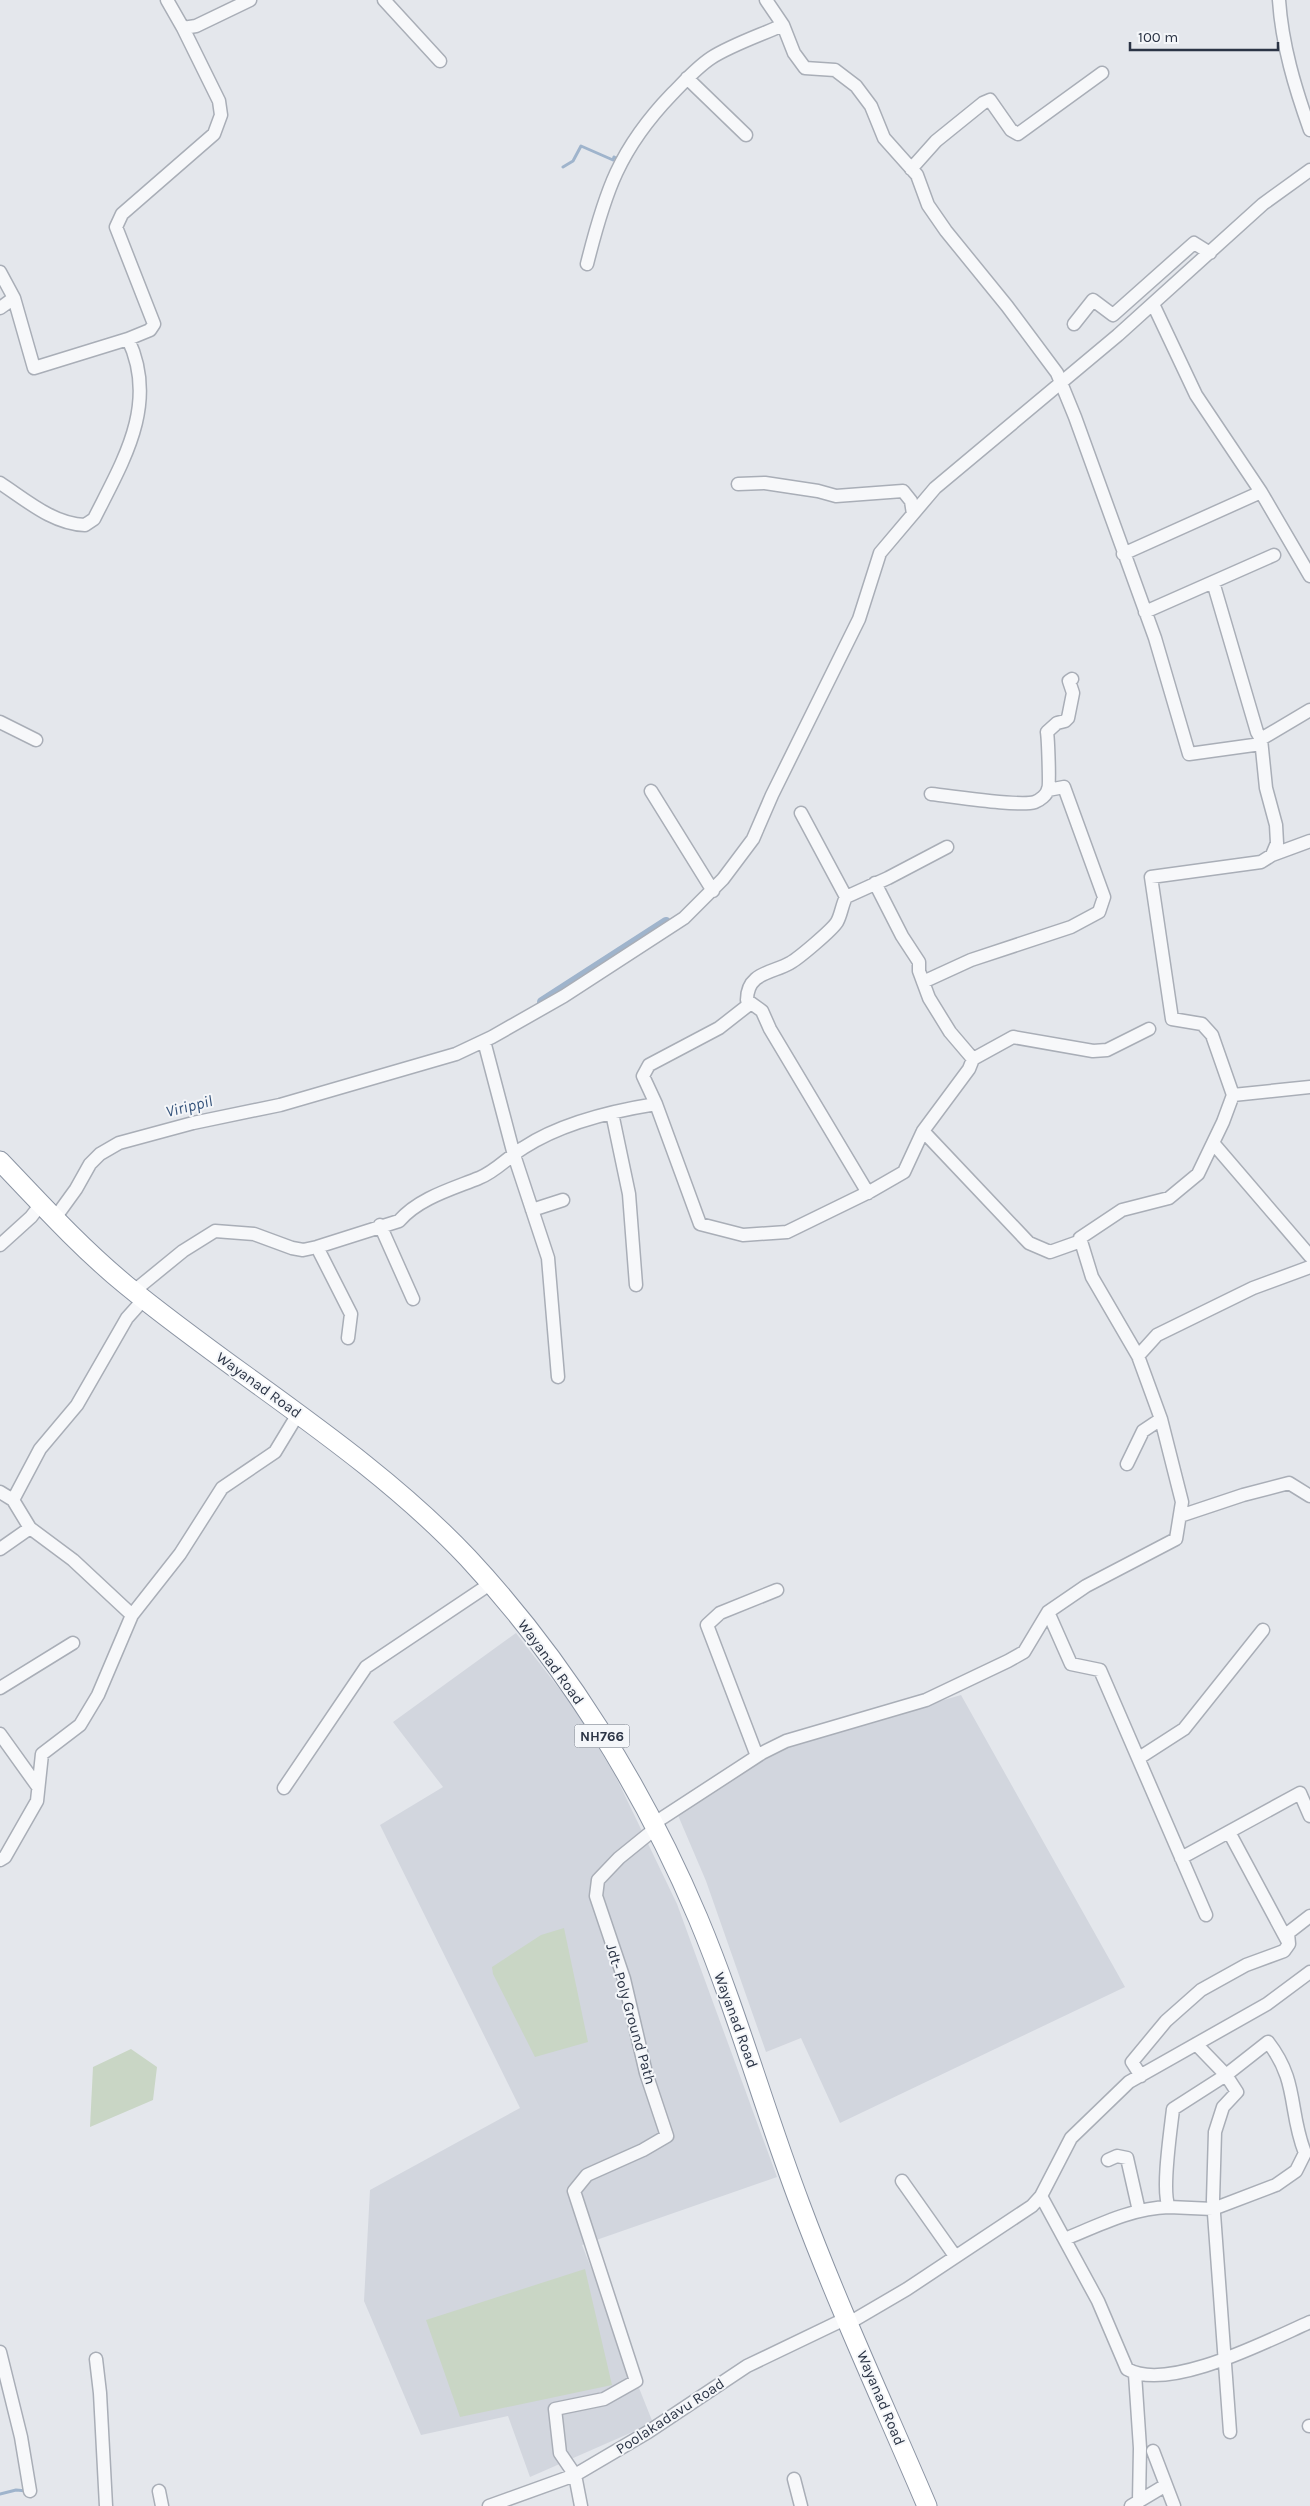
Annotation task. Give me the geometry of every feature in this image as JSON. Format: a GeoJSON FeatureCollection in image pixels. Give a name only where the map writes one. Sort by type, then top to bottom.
{"type":"FeatureCollection","features":[{"type":"Feature","properties":{"kind":"highway","name":"Wayanad Road"},"geometry":{"type":"LineString","coordinates":[[0,1162],[94,1258],[139,1295],[298,1414],[414,1507],[467,1558],[528,1627],[560,1671],[626,1773],[655,1826],[699,1921],[745,2044],[800,2205],[927,2506]]}},
{"type":"Feature","properties":{"kind":"street"},"geometry":{"type":"LineString","coordinates":[[0,272],[14,298],[34,368],[128,339],[150,330],[154,324],[116,227],[118,219],[214,134],[221,115],[219,101],[168,0]]}},
{"type":"Feature","properties":{"kind":"street"},"geometry":{"type":"LineString","coordinates":[[183,28],[196,26],[250,0]]}},
{"type":"Feature","properties":{"kind":"street"},"geometry":{"type":"LineString","coordinates":[[384,0],[440,61]]}},
{"type":"Feature","properties":{"kind":"street"},"geometry":{"type":"LineString","coordinates":[[766,0],[783,25],[794,52],[805,68],[835,70],[856,86],[871,106],[884,138],[917,175],[928,204],[946,232],[1018,321],[1051,364],[1062,382],[1145,612],[1189,754],[1261,741],[1310,710]]}},
{"type":"Feature","properties":{"kind":"street"},"geometry":{"type":"LineString","coordinates":[[1279,0],[1281,24],[1294,82],[1310,130]]}},
{"type":"Feature","properties":{"kind":"street"},"geometry":{"type":"LineString","coordinates":[[587,264],[600,212],[618,165],[648,119],[687,78],[711,58],[783,25]]}},
{"type":"Feature","properties":{"kind":"street"},"geometry":{"type":"LineString","coordinates":[[911,169],[936,140],[983,103],[990,100],[1011,130],[1018,134],[1102,73]]}},
{"type":"Feature","properties":{"kind":"street"},"geometry":{"type":"LineString","coordinates":[[687,78],[746,135]]}},
{"type":"Feature","properties":{"kind":"street"},"geometry":{"type":"LineString","coordinates":[[55,1218],[76,1189],[90,1164],[100,1154],[119,1143],[193,1123],[316,1096],[456,1054],[484,1041],[564,996],[684,918],[712,891],[753,839],[772,795],[859,619],[880,553],[935,488],[1153,304],[1263,204],[1310,170]]}},
{"type":"Feature","properties":{"kind":"street"},"geometry":{"type":"LineString","coordinates":[[1074,324],[1093,300],[1113,315],[1194,243],[1210,253]]}},
{"type":"Feature","properties":{"kind":"street"},"geometry":{"type":"LineString","coordinates":[[0,308],[14,298]]}},
{"type":"Feature","properties":{"kind":"street"},"geometry":{"type":"LineString","coordinates":[[1153,304],[1196,395],[1260,492],[1310,576]]}},
{"type":"Feature","properties":{"kind":"street"},"geometry":{"type":"LineString","coordinates":[[0,484],[46,513],[71,524],[85,525],[94,518],[125,458],[138,418],[141,386],[134,352],[128,339]]}},
{"type":"Feature","properties":{"kind":"street"},"geometry":{"type":"LineString","coordinates":[[738,484],[765,483],[818,491],[836,496],[903,491],[911,501],[913,514]]}},
{"type":"Feature","properties":{"kind":"street"},"geometry":{"type":"LineString","coordinates":[[1123,554],[1260,492]]}},
{"type":"Feature","properties":{"kind":"street"},"geometry":{"type":"LineString","coordinates":[[1145,612],[1274,555]]}},
{"type":"Feature","properties":{"kind":"street"},"geometry":{"type":"LineString","coordinates":[[1213,582],[1256,732],[1261,741],[1266,788],[1276,826],[1277,843],[1272,855]]}},
{"type":"Feature","properties":{"kind":"street"},"geometry":{"type":"LineString","coordinates":[[931,794],[1024,803],[1042,798],[1048,790],[1047,757],[1050,748],[1047,732],[1057,723],[1068,718],[1073,693],[1069,681],[1072,679]]}},
{"type":"Feature","properties":{"kind":"street"},"geometry":{"type":"LineString","coordinates":[[0,722],[36,740]]}},
{"type":"Feature","properties":{"kind":"street"},"geometry":{"type":"LineString","coordinates":[[923,982],[971,960],[1071,927],[1099,912],[1104,897],[1064,787],[1048,790]]}},
{"type":"Feature","properties":{"kind":"street"},"geometry":{"type":"LineString","coordinates":[[651,791],[712,891]]}},
{"type":"Feature","properties":{"kind":"street"},"geometry":{"type":"LineString","coordinates":[[801,813],[846,897]]}},
{"type":"Feature","properties":{"kind":"street"},"geometry":{"type":"LineString","coordinates":[[1206,1915],[1100,1670],[1071,1664],[1048,1612],[1086,1586],[1176,1538],[1182,1502],[1161,1419],[1138,1356],[1092,1278],[1080,1238],[1122,1210],[1168,1198],[1198,1174],[1233,1094],[1212,1034],[1202,1024],[1172,1019],[1151,878],[1261,862],[1272,855],[1310,841]]}},
{"type":"Feature","properties":{"kind":"street"},"geometry":{"type":"LineString","coordinates":[[868,1193],[770,1029],[762,1011],[748,1000],[747,994],[759,975],[790,964],[822,937],[837,922],[846,897],[947,847]]}},
{"type":"Feature","properties":{"kind":"street"},"geometry":{"type":"LineString","coordinates":[[875,883],[902,936],[919,962],[929,998],[950,1032],[972,1059]]}},
{"type":"Feature","properties":{"kind":"street"},"geometry":{"type":"LineString","coordinates":[[751,1003],[713,1032],[649,1064],[643,1076],[656,1104],[700,1224],[743,1234],[787,1232],[868,1193],[904,1172],[923,1131],[969,1069],[972,1059],[1013,1037],[1093,1051],[1107,1050],[1149,1029]]}},
{"type":"Feature","properties":{"kind":"street"},"geometry":{"type":"LineString","coordinates":[[484,1041],[514,1155],[531,1186],[532,1210],[548,1258],[558,1377]]}},
{"type":"Feature","properties":{"kind":"street"},"geometry":{"type":"LineString","coordinates":[[1233,1094],[1310,1087]]}},
{"type":"Feature","properties":{"kind":"street"},"geometry":{"type":"LineString","coordinates":[[132,1614],[73,1560],[30,1528],[4,1496],[40,1449],[77,1406],[139,1295],[183,1251],[215,1231],[254,1234],[292,1248],[303,1250],[366,1232],[380,1225],[399,1221],[407,1212],[455,1186],[479,1178],[528,1145],[570,1126],[612,1113],[656,1104]]}},
{"type":"Feature","properties":{"kind":"street"},"geometry":{"type":"LineString","coordinates":[[612,1113],[629,1194],[636,1286]]}},
{"type":"Feature","properties":{"kind":"street"},"geometry":{"type":"LineString","coordinates":[[923,1131],[1029,1243],[1050,1252],[1081,1241]]}},
{"type":"Feature","properties":{"kind":"street"},"geometry":{"type":"LineString","coordinates":[[1213,1143],[1310,1256]]}},
{"type":"Feature","properties":{"kind":"street"},"geometry":{"type":"LineString","coordinates":[[532,1210],[563,1200]]}},
{"type":"Feature","properties":{"kind":"street"},"geometry":{"type":"LineString","coordinates":[[0,1244],[41,1204]]}},
{"type":"Feature","properties":{"kind":"street"},"geometry":{"type":"LineString","coordinates":[[380,1225],[413,1299]]}},
{"type":"Feature","properties":{"kind":"street"},"geometry":{"type":"LineString","coordinates":[[317,1247],[352,1314],[348,1338]]}},
{"type":"Feature","properties":{"kind":"street"},"geometry":{"type":"LineString","coordinates":[[1138,1356],[1158,1335],[1253,1288],[1310,1267]]}},
{"type":"Feature","properties":{"kind":"street"},"geometry":{"type":"LineString","coordinates":[[0,1860],[5,1857],[37,1801],[42,1754],[80,1725],[98,1695],[132,1614],[180,1554],[222,1488],[275,1452],[298,1414]]}},
{"type":"Feature","properties":{"kind":"street"},"geometry":{"type":"LineString","coordinates":[[1128,1464],[1143,1430],[1161,1419]]}},
{"type":"Feature","properties":{"kind":"street"},"geometry":{"type":"LineString","coordinates":[[1180,1516],[1243,1495],[1289,1483],[1310,1496]]}},
{"type":"Feature","properties":{"kind":"street"},"geometry":{"type":"LineString","coordinates":[[0,1549],[30,1528]]}},
{"type":"Feature","properties":{"kind":"street"},"geometry":{"type":"LineString","coordinates":[[284,1788],[366,1667],[490,1584]]}},
{"type":"Feature","properties":{"kind":"street"},"geometry":{"type":"LineString","coordinates":[[757,1756],[707,1624],[720,1613],[777,1590]]}},
{"type":"Feature","properties":{"kind":"street","name":"Jdt- Poly Ground Path"},"geometry":{"type":"LineString","coordinates":[[575,2475],[560,2453],[555,2409],[604,2399],[636,2381],[574,2191],[588,2175],[643,2150],[667,2136],[646,2073],[624,1979],[596,1896],[598,1880],[619,1858],[655,1826],[757,1756],[786,1740],[926,1700],[1008,1662],[1024,1652],[1048,1612]]}},
{"type":"Feature","properties":{"kind":"street"},"geometry":{"type":"LineString","coordinates":[[1139,1758],[1184,1729],[1263,1630]]}},
{"type":"Feature","properties":{"kind":"street"},"geometry":{"type":"LineString","coordinates":[[0,1688],[73,1643]]}},
{"type":"Feature","properties":{"kind":"street"},"geometry":{"type":"LineString","coordinates":[[0,1734],[38,1787]]}},
{"type":"Feature","properties":{"kind":"street"},"geometry":{"type":"LineString","coordinates":[[1181,1858],[1300,1793],[1310,1816]]}},
{"type":"Feature","properties":{"kind":"street"},"geometry":{"type":"LineString","coordinates":[[1229,1832],[1289,1944]]}},
{"type":"Feature","properties":{"kind":"street"},"geometry":{"type":"LineString","coordinates":[[1141,2076],[1132,2062],[1173,2015],[1202,1990],[1246,1965],[1284,1951],[1289,1944],[1288,1933],[1310,1916]]}},
{"type":"Feature","properties":{"kind":"street"},"geometry":{"type":"LineString","coordinates":[[1310,1972],[1267,2004],[1129,2082],[1071,2138],[1041,2196],[1098,2301],[1127,2369],[1135,2374],[1166,2374],[1192,2370],[1225,2359],[1310,2322]]}},
{"type":"Feature","properties":{"kind":"street"},"geometry":{"type":"LineString","coordinates":[[1065,2239],[1123,2215],[1152,2207],[1214,2209],[1276,2185],[1296,2171],[1305,2153],[1297,2134],[1292,2090],[1282,2059],[1268,2042],[1226,2075],[1173,2109],[1166,2183],[1167,2202],[1170,2207]]}},
{"type":"Feature","properties":{"kind":"street"},"geometry":{"type":"LineString","coordinates":[[1196,2044],[1226,2075],[1237,2092],[1223,2107],[1215,2132],[1214,2209],[1230,2432]]}},
{"type":"Feature","properties":{"kind":"street"},"geometry":{"type":"LineString","coordinates":[[1108,2160],[1117,2156],[1126,2158],[1139,2211]]}},
{"type":"Feature","properties":{"kind":"street"},"geometry":{"type":"LineString","coordinates":[[902,2181],[955,2256]]}},
{"type":"Feature","properties":{"kind":"street","name":"Poolakadavu Road"},"geometry":{"type":"LineString","coordinates":[[489,2506],[575,2475],[648,2432],[746,2366],[848,2321],[955,2256],[1032,2206],[1041,2196]]}},
{"type":"Feature","properties":{"kind":"street"},"geometry":{"type":"LineString","coordinates":[[0,2352],[21,2437],[30,2491]]}},
{"type":"Feature","properties":{"kind":"street"},"geometry":{"type":"LineString","coordinates":[[96,2358],[100,2393],[106,2506]]}},
{"type":"Feature","properties":{"kind":"street"},"geometry":{"type":"LineString","coordinates":[[1135,2374],[1140,2448],[1135,2503]]}},
{"type":"Feature","properties":{"kind":"street"},"geometry":{"type":"LineString","coordinates":[[1153,2451],[1174,2506]]}},
{"type":"Feature","properties":{"kind":"street"},"geometry":{"type":"LineString","coordinates":[[575,2475],[581,2506]]}},
{"type":"Feature","properties":{"kind":"street"},"geometry":{"type":"LineString","coordinates":[[794,2479],[802,2506]]}},
{"type":"Feature","properties":{"kind":"street"},"geometry":{"type":"LineString","coordinates":[[1135,2503],[1166,2485]]}},
{"type":"Feature","properties":{"kind":"street"},"geometry":{"type":"LineString","coordinates":[[159,2491],[162,2506]]}},
{"type":"Feature","properties":{"kind":"shaded area"},"geometry":{"type":"Polygon","coordinates":[[[516,1633],[575,1709],[615,1775],[677,1904],[777,2177],[582,2245],[653,2423],[530,2477],[508,2416],[421,2435],[364,2301],[370,2190],[520,2108],[380,1825],[443,1787],[393,1722],[516,1633]]]}},
{"type":"Feature","properties":{"kind":"shaded area"},"geometry":{"type":"Polygon","coordinates":[[[961,1695],[1125,1987],[840,2123],[801,2038],[766,2052],[706,1881],[677,1813],[780,1748],[961,1695]]]}},
{"type":"Feature","properties":{"kind":"green space"},"geometry":{"type":"Polygon","coordinates":[[[564,1928],[588,2042],[535,2057],[493,1974],[492,1967],[541,1935],[564,1928]]]}},
{"type":"Feature","properties":{"kind":"green space"},"geometry":{"type":"Polygon","coordinates":[[[131,2049],[157,2067],[153,2100],[90,2127],[93,2067],[131,2049]]]}},
{"type":"Feature","properties":{"kind":"green space"},"geometry":{"type":"Polygon","coordinates":[[[585,2269],[612,2385],[460,2417],[426,2320],[585,2269]]]}},
{"type":"Feature","properties":{"kind":"waterway"},"geometry":{"type":"LineString","coordinates":[[563,167],[573,161],[581,146],[613,160],[614,157],[618,159]]}},
{"type":"Feature","properties":{"kind":"waterway"},"geometry":{"type":"LineString","coordinates":[[542,1002],[666,922]]}},
{"type":"Feature","properties":{"kind":"waterway"},"geometry":{"type":"LineString","coordinates":[[0,2494],[16,2490],[27,2491]]}},
{"type":"Feature","properties":{"kind":"water label","name":"Virippil"},"geometry":{"type":"Point","coordinates":[189,1106]}}]}
